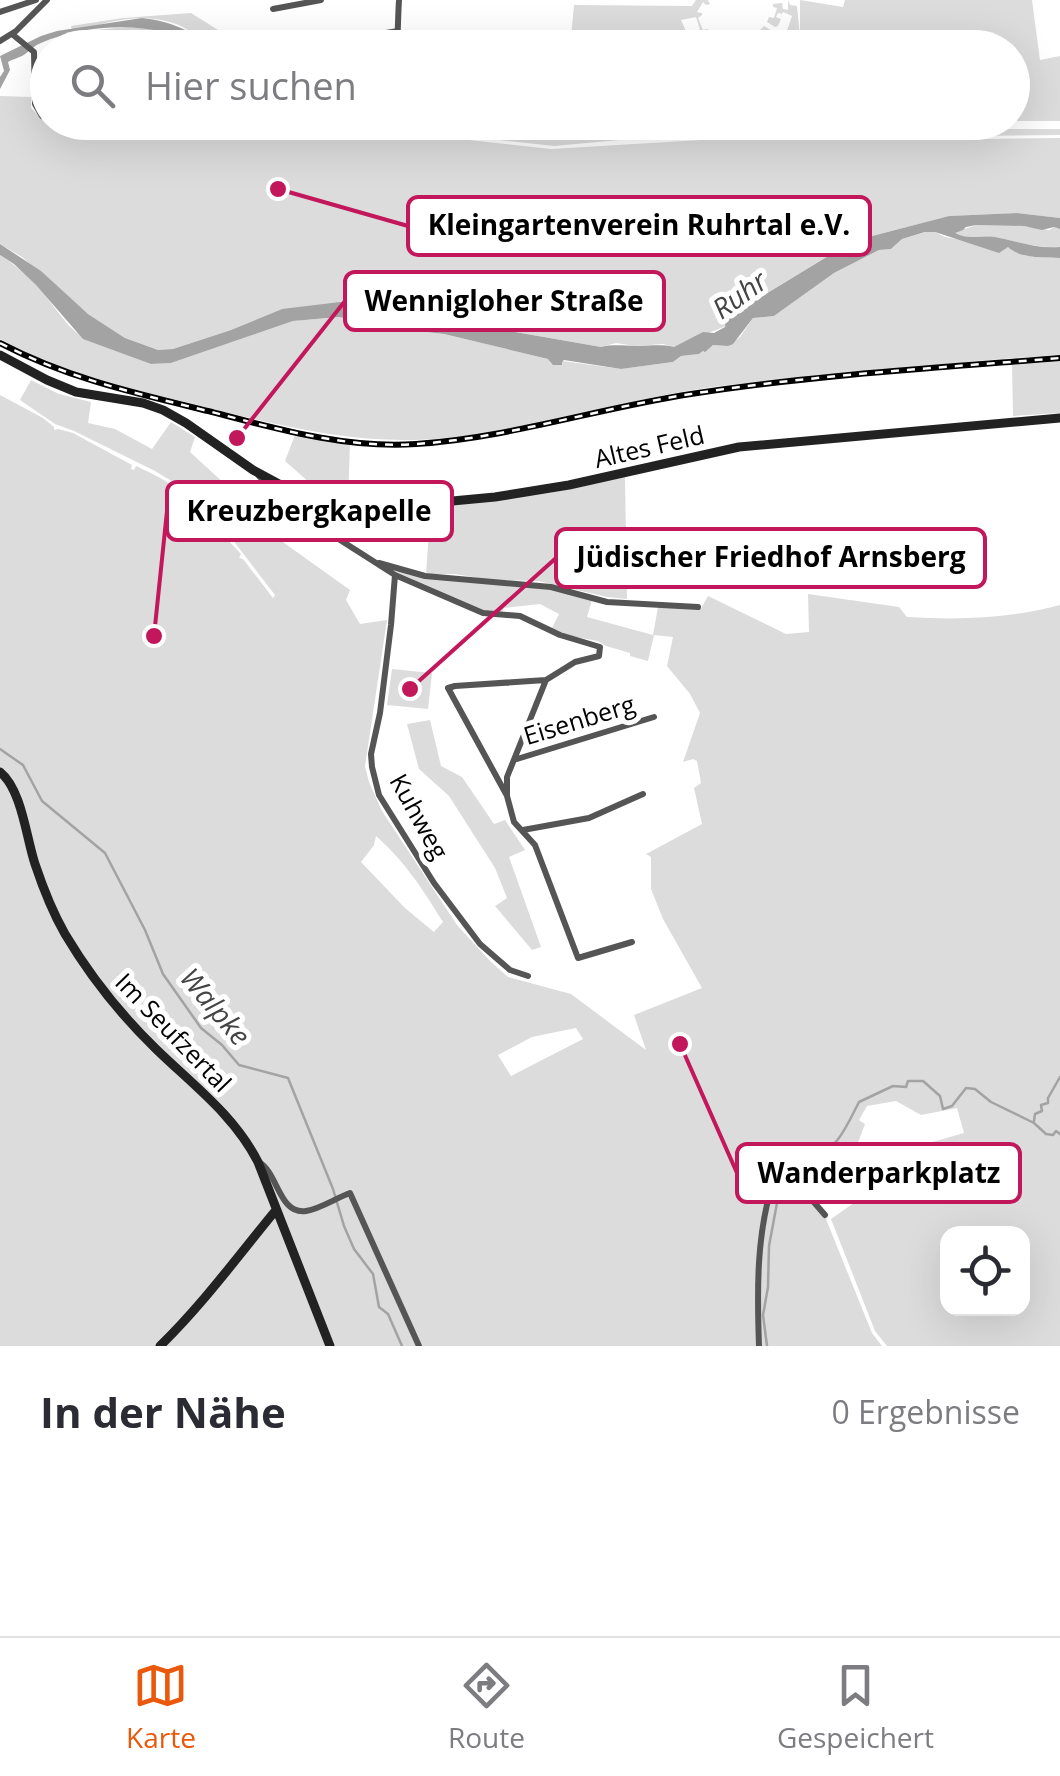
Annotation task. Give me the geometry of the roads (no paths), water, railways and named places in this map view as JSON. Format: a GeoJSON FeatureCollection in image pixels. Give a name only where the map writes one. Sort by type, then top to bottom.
{"type":"FeatureCollection","features":[{"type":"Feature","properties":{"kind":"main road","name":"Altes Feld"},"geometry":{"type":"LineString","coordinates":[[0,355],[66,389],[163,410],[288,494],[370,505],[480,499],[739,447],[1060,418]]}},
{"type":"Feature","properties":{"kind":"main road","name":"Im Seufzertal"},"geometry":{"type":"LineString","coordinates":[[0,772],[12,783],[35,863],[65,934],[120,1010],[236,1126],[258,1162],[330,1346]]}},
{"type":"Feature","properties":{"kind":"main road"},"geometry":{"type":"LineString","coordinates":[[160,1346],[202,1303],[276,1210]]}},
{"type":"Feature","properties":{"kind":"street"},"geometry":{"type":"LineString","coordinates":[[0,12],[36,0]]}},
{"type":"Feature","properties":{"kind":"street"},"geometry":{"type":"LineString","coordinates":[[0,41],[47,0]]}},
{"type":"Feature","properties":{"kind":"street"},"geometry":{"type":"LineString","coordinates":[[274,9],[321,0]]}},
{"type":"Feature","properties":{"kind":"street"},"geometry":{"type":"LineString","coordinates":[[398,30],[399,0]]}},
{"type":"Feature","properties":{"kind":"street"},"geometry":{"type":"LineString","coordinates":[[12,34],[30,48]]}},
{"type":"Feature","properties":{"kind":"street"},"geometry":{"type":"LineString","coordinates":[[288,494],[394,575],[484,613],[520,616],[560,635],[600,647],[599,656],[575,662],[546,680],[448,688],[507,796],[514,822],[535,845],[578,958],[632,942]]}},
{"type":"Feature","properties":{"kind":"street"},"geometry":{"type":"LineString","coordinates":[[370,560],[417,574],[550,587],[607,602],[698,607]]}},
{"type":"Feature","properties":{"kind":"street","name":"Kuhweg"},"geometry":{"type":"LineString","coordinates":[[394,575],[391,625],[372,754],[379,795],[434,882],[480,944],[510,970],[528,976]]}},
{"type":"Feature","properties":{"kind":"street"},"geometry":{"type":"LineString","coordinates":[[507,796],[507,777],[546,680]]}},
{"type":"Feature","properties":{"kind":"street","name":"Eisenberg"},"geometry":{"type":"LineString","coordinates":[[516,759],[654,717]]}},
{"type":"Feature","properties":{"kind":"street"},"geometry":{"type":"LineString","coordinates":[[523,830],[590,818],[643,794]]}},
{"type":"Feature","properties":{"kind":"street"},"geometry":{"type":"LineString","coordinates":[[258,1162],[273,1175],[287,1205],[294,1210],[306,1211],[350,1193],[419,1346]]}},
{"type":"Feature","properties":{"kind":"street"},"geometry":{"type":"LineString","coordinates":[[759,1346],[757,1288],[775,1177],[791,1179],[825,1215]]}},
{"type":"Feature","properties":{"kind":"waterway","name":"Walpke"},"geometry":{"type":"LineString","coordinates":[[0,749],[23,765],[42,801],[105,853],[163,974],[201,1028],[239,1065],[288,1078],[344,1226],[354,1249],[373,1274],[379,1307],[388,1314],[402,1346]]}},
{"type":"Feature","properties":{"kind":"waterway"},"geometry":{"type":"LineString","coordinates":[[1034,1121],[1060,1077]]}},
{"type":"Feature","properties":{"kind":"waterway","name":"Walpke"},"geometry":{"type":"LineString","coordinates":[[767,1346],[763,1315],[769,1246],[788,1166],[812,1160],[828,1150],[841,1136],[859,1102],[893,1086],[906,1087],[908,1081],[923,1081],[940,1096],[943,1109],[952,1106],[966,1088],[975,1089],[1046,1134],[1060,1134]]}},
{"type":"Feature","properties":{"kind":"railway"},"geometry":{"type":"LineString","coordinates":[[0,343],[76,375],[154,398],[310,436],[390,445],[485,436],[737,387],[1060,358]]}},
{"type":"Feature","properties":{"kind":"place","name":"Kleingartenverein Ruhrtal e.V."},"geometry":{"type":"Point","coordinates":[278,189]}},
{"type":"Feature","properties":{"kind":"place","name":"Wennigloher Straße"},"geometry":{"type":"Point","coordinates":[237,438]}},
{"type":"Feature","properties":{"kind":"place","name":"Kreuzbergkapelle"},"geometry":{"type":"Point","coordinates":[154,636]}},
{"type":"Feature","properties":{"kind":"place","name":"Jüdischer Friedhof Arnsberg"},"geometry":{"type":"Point","coordinates":[410,689]}},
{"type":"Feature","properties":{"kind":"place","name":"Wanderparkplatz"},"geometry":{"type":"Point","coordinates":[680,1044]}},
{"type":"Feature","properties":{"kind":"water label","name":"Ruhr"},"geometry":{"type":"Point","coordinates":[739,294]}}]}
